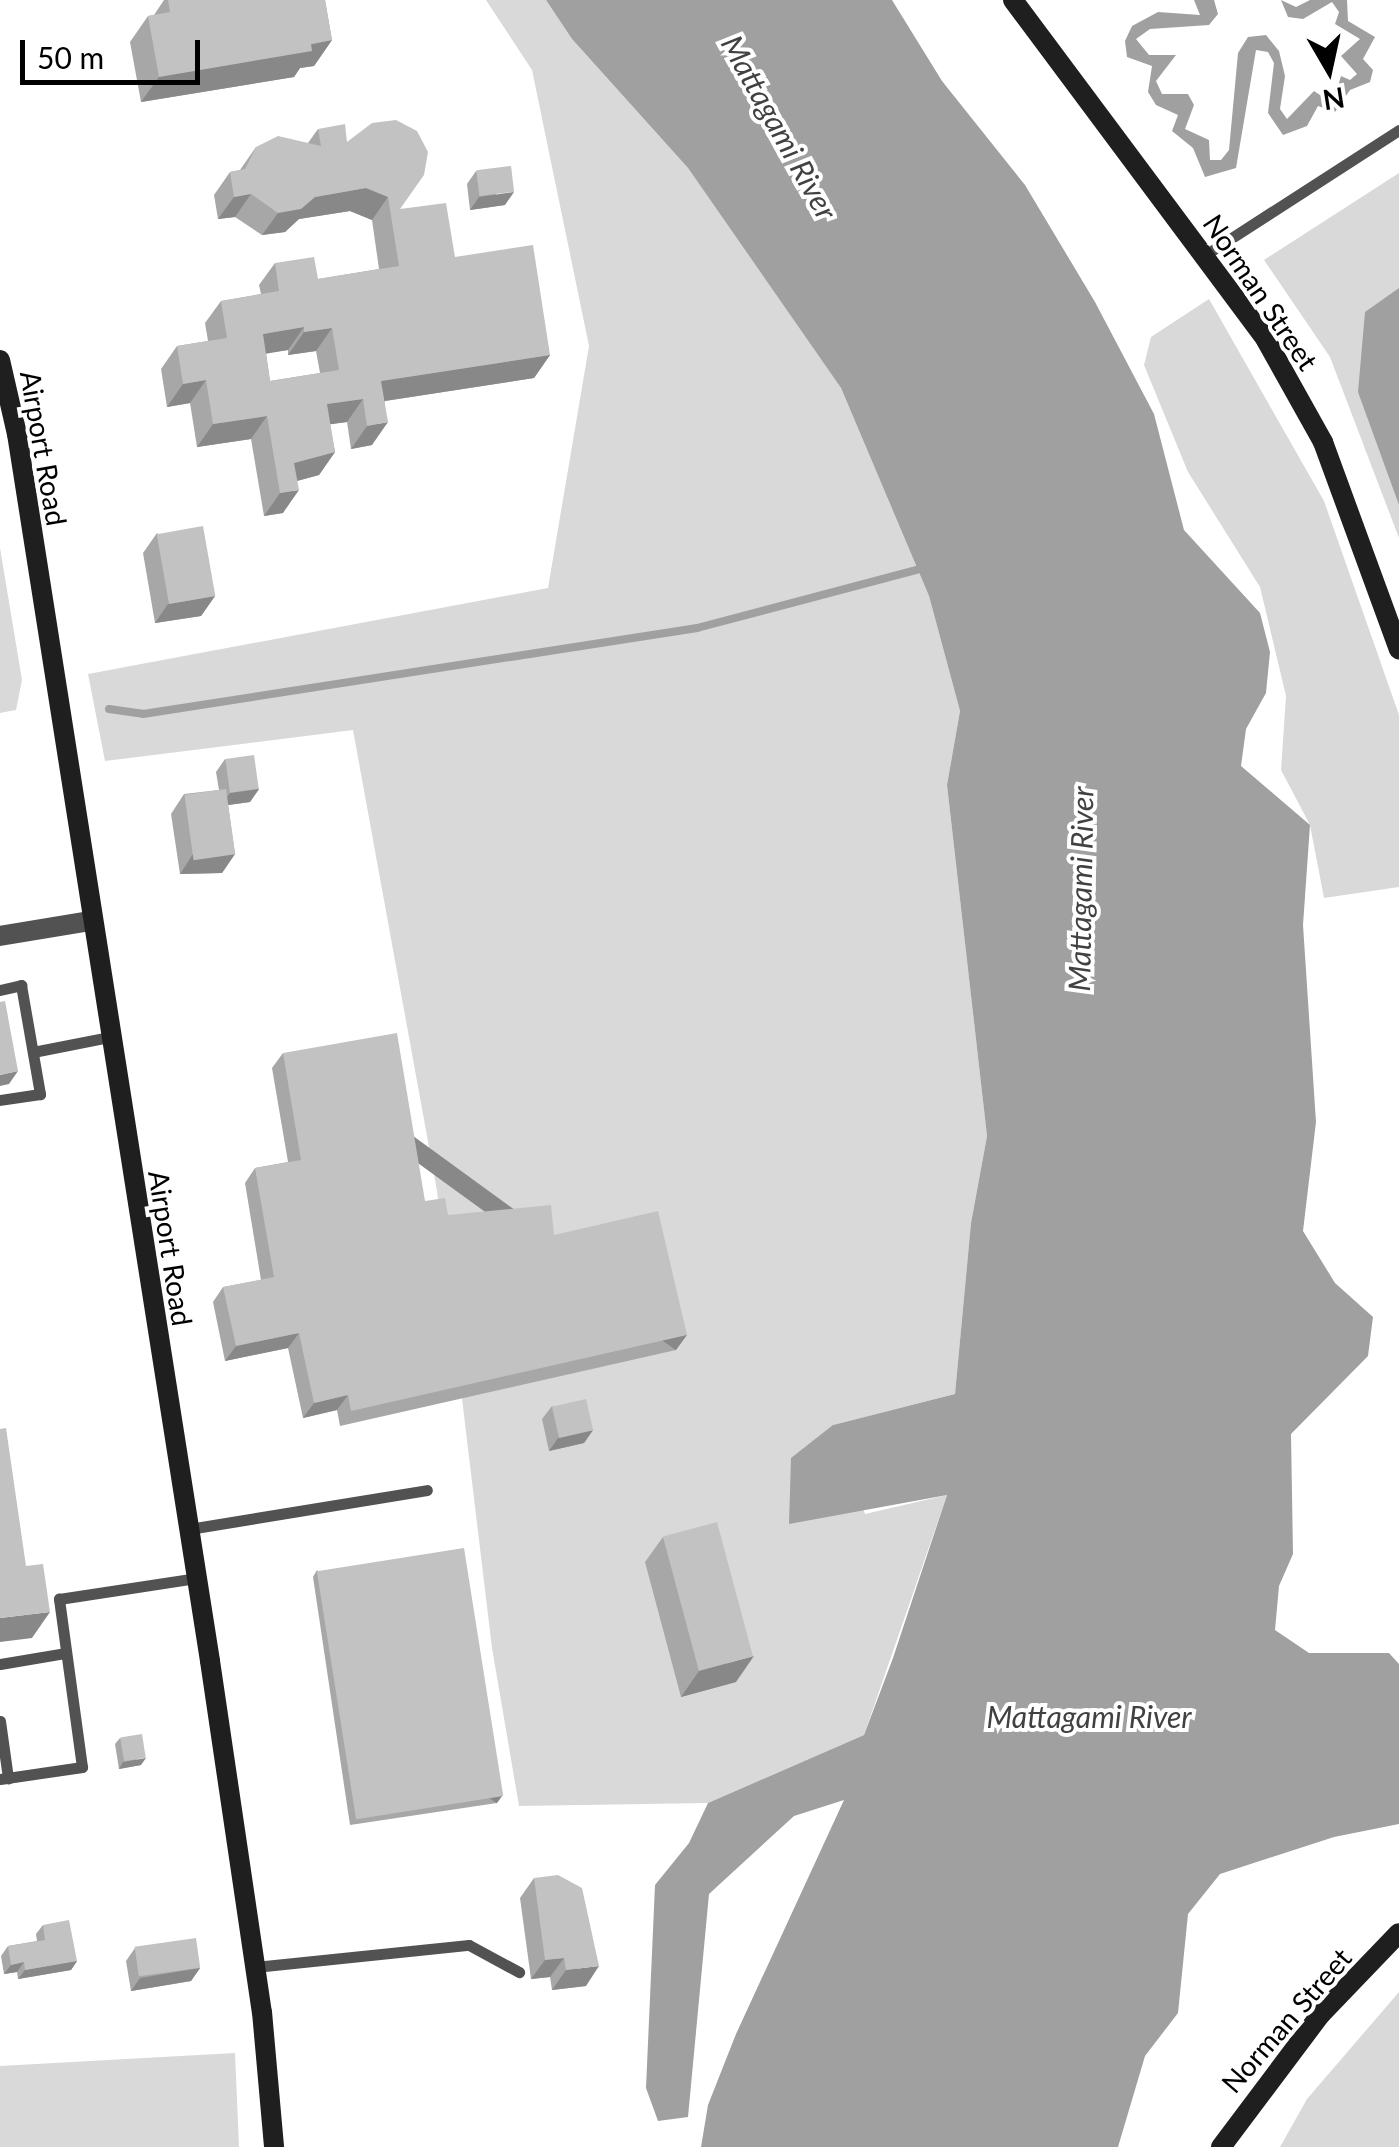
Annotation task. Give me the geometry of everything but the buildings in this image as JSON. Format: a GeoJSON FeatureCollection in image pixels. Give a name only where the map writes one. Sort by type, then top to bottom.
{"type":"FeatureCollection","features":[{"type":"Feature","properties":{"kind":"main road","name":"Norman Street"},"geometry":{"type":"LineString","coordinates":[[1013,0],[1266,340],[1323,442],[1399,650]]}},
{"type":"Feature","properties":{"kind":"main road","name":"Airport Road"},"geometry":{"type":"LineString","coordinates":[[0,360],[17,434],[197,1578],[255,1967],[274,2147]]}},
{"type":"Feature","properties":{"kind":"main road","name":"Norman Street"},"geometry":{"type":"LineString","coordinates":[[1221,2147],[1321,2014],[1399,1933]]}},
{"type":"Feature","properties":{"kind":"street"},"geometry":{"type":"LineString","coordinates":[[0,936],[91,920]]}},
{"type":"Feature","properties":{"kind":"lane"},"geometry":{"type":"LineString","coordinates":[[1205,255],[1399,130]]}},
{"type":"Feature","properties":{"kind":"lane"},"geometry":{"type":"LineString","coordinates":[[0,990],[21,986],[40,1094],[0,1100]]}},
{"type":"Feature","properties":{"kind":"lane"},"geometry":{"type":"LineString","coordinates":[[33,1052],[110,1037]]}},
{"type":"Feature","properties":{"kind":"lane"},"geometry":{"type":"LineString","coordinates":[[189,1530],[427,1490]]}},
{"type":"Feature","properties":{"kind":"lane"},"geometry":{"type":"LineString","coordinates":[[0,1720],[4,1778],[82,1767],[58,1598],[197,1578]]}},
{"type":"Feature","properties":{"kind":"lane"},"geometry":{"type":"LineString","coordinates":[[0,1664],[66,1653]]}},
{"type":"Feature","properties":{"kind":"lane"},"geometry":{"type":"LineString","coordinates":[[255,1967],[469,1945],[519,1972]]}},
{"type":"Feature","properties":{"kind":"shaded area"},"geometry":{"type":"Polygon","coordinates":[[[486,0],[546,0],[572,39],[688,168],[841,388],[929,596],[960,711],[947,785],[987,1136],[971,1223],[955,1394],[833,1425],[865,1514],[947,1495],[864,1735],[708,1803],[519,1806],[492,1648],[437,1191],[353,730],[105,761],[88,674],[548,588],[589,346],[532,70],[486,0]]]}},
{"type":"Feature","properties":{"kind":"shaded area"},"geometry":{"type":"Polygon","coordinates":[[[1399,173],[1399,538],[1330,357],[1264,260],[1399,173]]]}},
{"type":"Feature","properties":{"kind":"shaded area"},"geometry":{"type":"Polygon","coordinates":[[[1209,299],[1324,501],[1399,715],[1399,887],[1324,898],[1310,825],[1281,770],[1286,696],[1260,587],[1188,472],[1144,365],[1151,337],[1209,299]]]}},
{"type":"Feature","properties":{"kind":"shaded area"},"geometry":{"type":"Polygon","coordinates":[[[0,548],[22,680],[16,710],[0,713],[0,548]]]}},
{"type":"Feature","properties":{"kind":"shaded area"},"geometry":{"type":"Polygon","coordinates":[[[1399,1992],[1399,2147],[1280,2147],[1307,2099],[1399,1992]]]}},
{"type":"Feature","properties":{"kind":"shaded area"},"geometry":{"type":"Polygon","coordinates":[[[235,2053],[239,2147],[0,2147],[0,2066],[235,2053]]]}},
{"type":"Feature","properties":{"kind":"water","name":"Mattagami River"},"geometry":{"type":"Polygon","coordinates":[[[546,0],[892,0],[942,81],[1025,185],[1095,302],[1154,414],[1184,530],[1260,613],[1270,652],[1266,693],[1246,729],[1241,766],[1310,825],[1303,925],[1316,1122],[1303,1231],[1335,1283],[1373,1317],[1368,1356],[1291,1434],[1293,1554],[1279,1586],[1275,1630],[1309,1653],[1389,1653],[1399,1664],[1399,1824],[1334,1837],[1220,1874],[1188,1914],[1178,2013],[1145,2056],[1118,2147],[701,2147],[708,2105],[736,2034],[844,1800],[794,1816],[709,1894],[688,2117],[658,2121],[646,2088],[655,1885],[689,1843],[708,1803],[864,1735],[893,1658],[947,1495],[789,1524],[791,1458],[833,1425],[955,1394],[971,1223],[987,1136],[947,785],[960,711],[929,596],[841,388],[688,168],[572,39],[546,0]]]}},
{"type":"Feature","properties":{"kind":"water"},"geometry":{"type":"Polygon","coordinates":[[[1194,0],[1214,0],[1218,14],[1209,25],[1150,29],[1136,39],[1149,55],[1176,55],[1156,81],[1162,94],[1188,94],[1194,105],[1185,129],[1209,140],[1210,160],[1221,160],[1229,150],[1238,53],[1248,37],[1266,35],[1279,51],[1285,76],[1280,109],[1287,119],[1314,91],[1326,99],[1335,96],[1341,76],[1350,80],[1357,74],[1341,56],[1360,39],[1335,24],[1339,12],[1332,2],[1303,19],[1288,17],[1281,0],[1296,7],[1310,0],[1347,0],[1348,21],[1375,37],[1363,59],[1373,70],[1370,82],[1350,90],[1335,112],[1318,106],[1307,126],[1283,135],[1268,113],[1274,63],[1268,52],[1256,50],[1236,168],[1205,177],[1193,148],[1172,131],[1178,115],[1156,105],[1148,92],[1152,66],[1127,57],[1125,41],[1132,26],[1158,12],[1200,15],[1194,0]]]}},
{"type":"Feature","properties":{"kind":"water"},"geometry":{"type":"Polygon","coordinates":[[[1399,288],[1399,505],[1358,392],[1365,312],[1399,288]]]}},
{"type":"Feature","properties":{"kind":"waterway"},"geometry":{"type":"LineString","coordinates":[[109,709],[143,714],[697,628],[924,568]]}}]}
